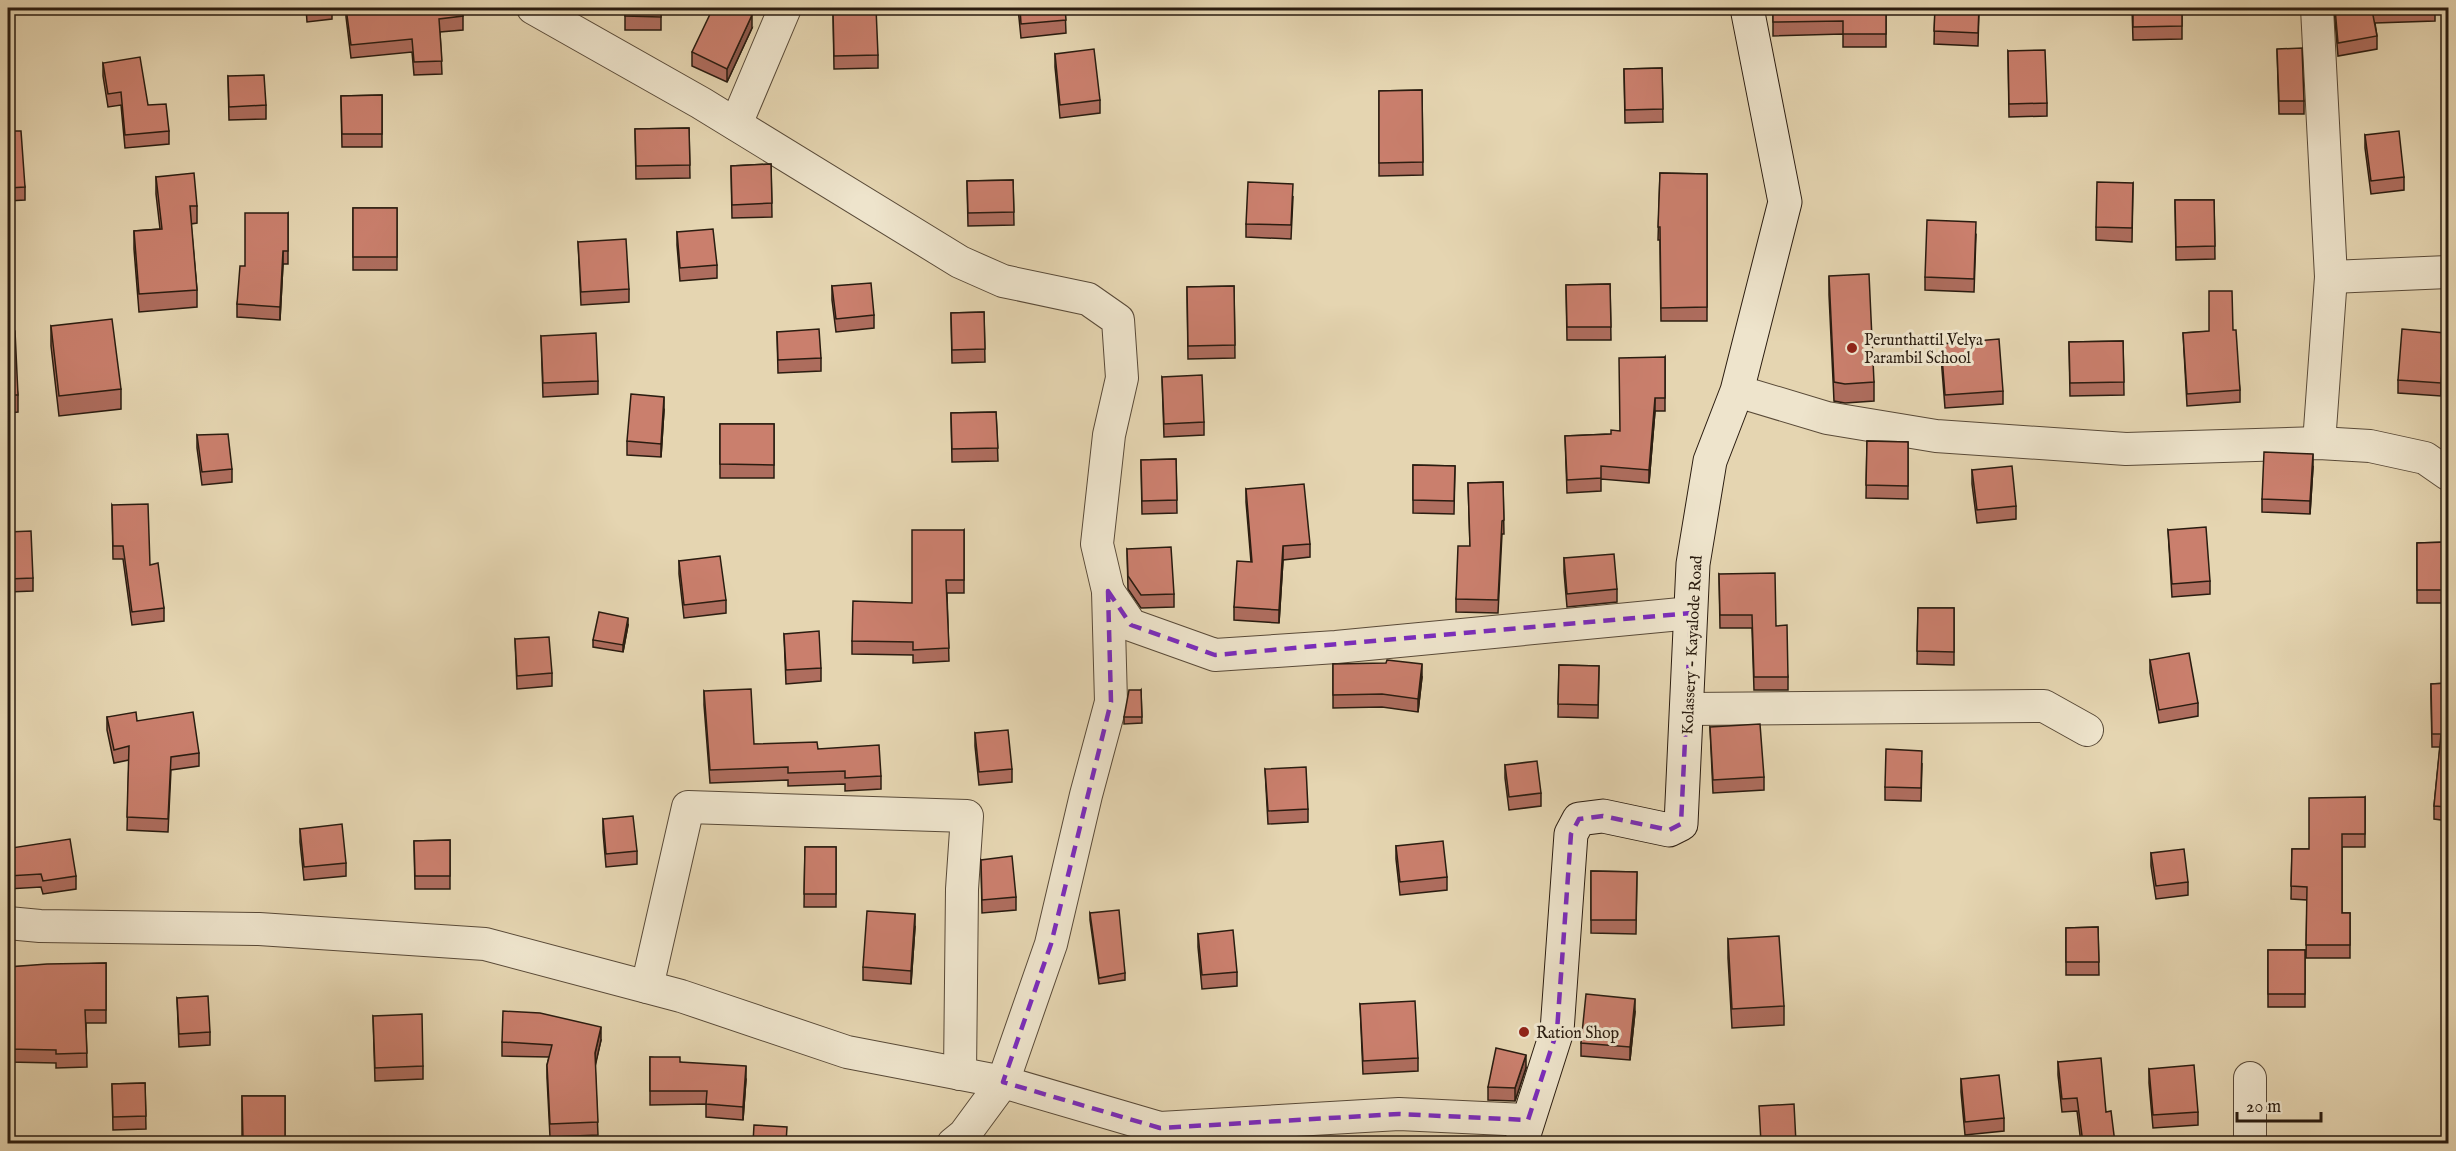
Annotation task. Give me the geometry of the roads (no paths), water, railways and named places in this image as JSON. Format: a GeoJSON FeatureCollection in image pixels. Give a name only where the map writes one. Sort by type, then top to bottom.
{"type":"FeatureCollection","features":[{"type":"Feature","properties":{"kind":"main road","name":"Kolassery - Kayalode Road"},"geometry":{"type":"LineString","coordinates":[[1524,1132],[1557,1031],[1571,834],[1579,819],[1603,816],[1669,830],[1681,824],[1693,564],[1710,461],[1737,391],[1785,202],[1747,8]]}},
{"type":"Feature","properties":{"kind":"street"},"geometry":{"type":"LineString","coordinates":[[533,8],[736,124],[960,262],[1003,281],[1088,299],[1118,320],[1122,378],[1109,435],[1097,544],[1108,591],[1111,702],[1086,795],[1051,944],[1003,1082],[964,1135],[953,1143]]}},
{"type":"Feature","properties":{"kind":"street"},"geometry":{"type":"LineString","coordinates":[[736,124],[785,8]]}},
{"type":"Feature","properties":{"kind":"street"},"geometry":{"type":"LineString","coordinates":[[2317,8],[2331,277],[2319,443]]}},
{"type":"Feature","properties":{"kind":"street"},"geometry":{"type":"LineString","coordinates":[[2331,277],[2448,272]]}},
{"type":"Feature","properties":{"kind":"street"},"geometry":{"type":"LineString","coordinates":[[1737,391],[1827,418],[1936,436],[2126,449],[2319,443],[2370,446],[2425,458],[2448,474]]}},
{"type":"Feature","properties":{"kind":"street"},"geometry":{"type":"LineString","coordinates":[[1108,591],[1131,625],[1215,655],[1336,647],[1691,614]]}},
{"type":"Feature","properties":{"kind":"street"},"geometry":{"type":"LineString","coordinates":[[1688,709],[2044,706],[2086,730]]}},
{"type":"Feature","properties":{"kind":"street"},"geometry":{"type":"LineString","coordinates":[[646,987],[688,807],[967,816],[962,889],[960,1074]]}},
{"type":"Feature","properties":{"kind":"street"},"geometry":{"type":"LineString","coordinates":[[8,923],[40,926],[259,929],[485,944],[681,996],[847,1052],[1003,1082],[1160,1128],[1399,1114],[1524,1132]]}},
{"type":"Feature","properties":{"kind":"street"},"geometry":{"type":"LineString","coordinates":[[2250,1078],[2250,1143]]}},
{"type":"Feature","properties":{"kind":"place","name":"Perunthattil Velya Parambil School"},"geometry":{"type":"Point","coordinates":[1852,348]}},
{"type":"Feature","properties":{"kind":"place","name":"Ration Shop"},"geometry":{"type":"Point","coordinates":[1524,1032]}}]}
